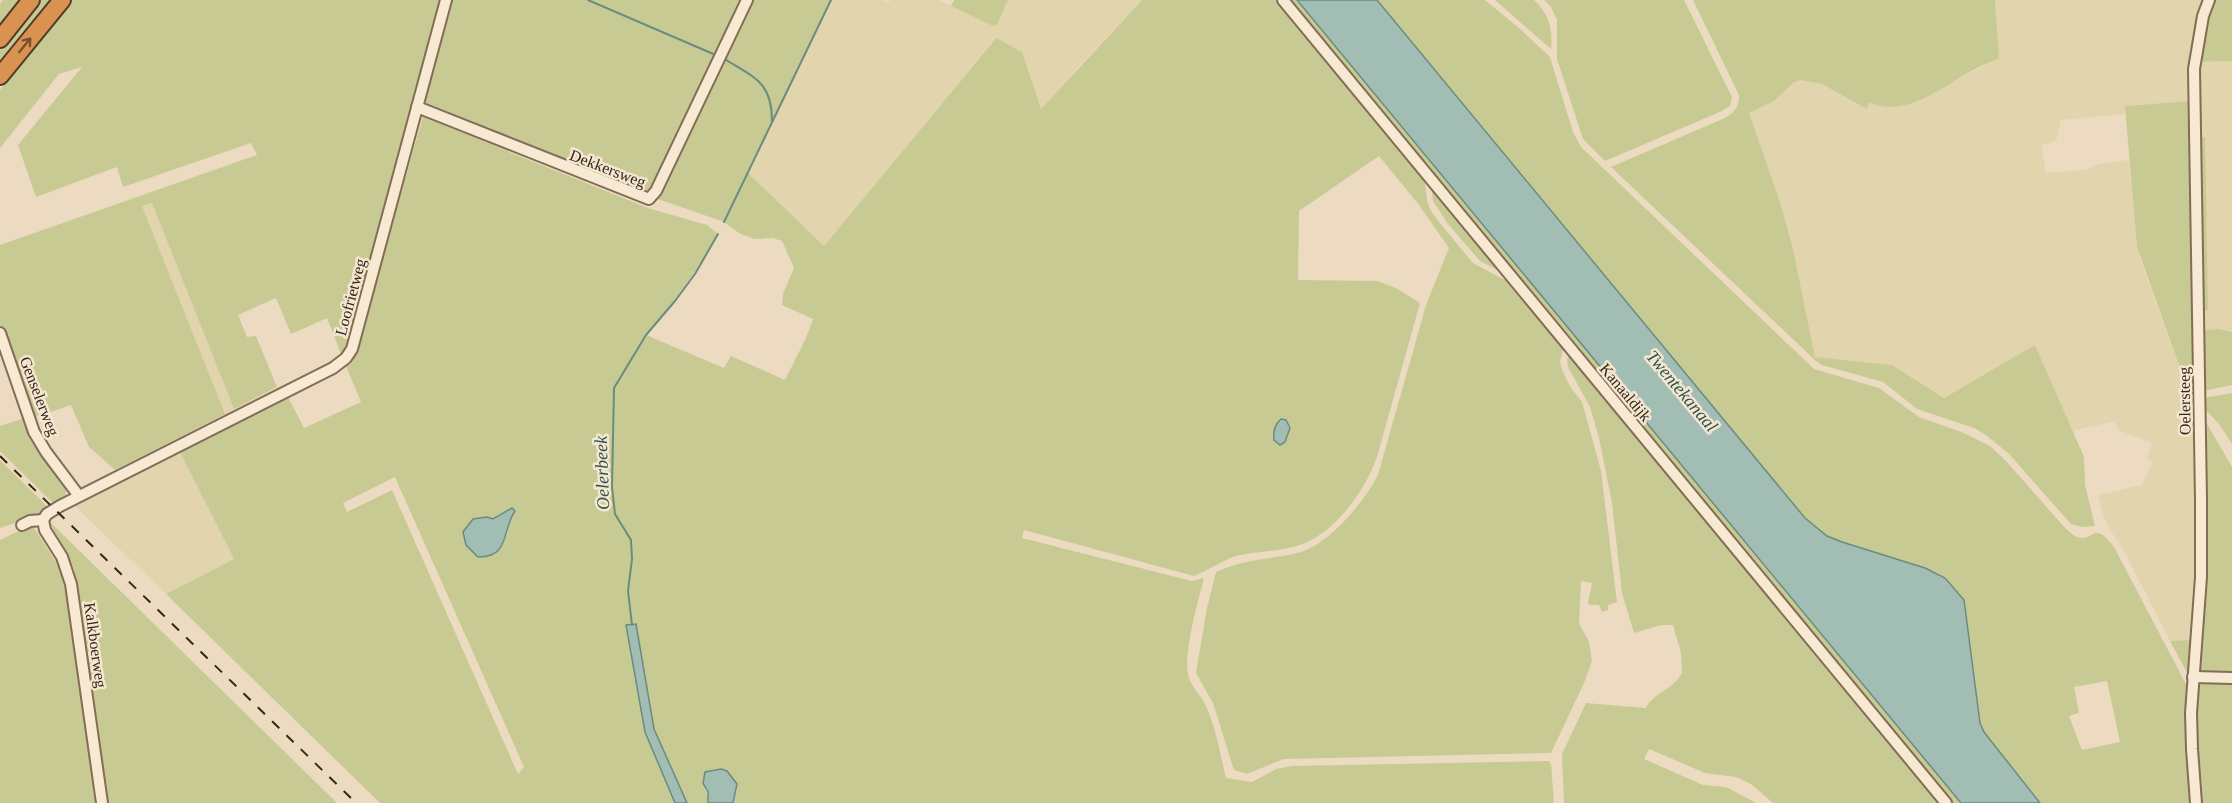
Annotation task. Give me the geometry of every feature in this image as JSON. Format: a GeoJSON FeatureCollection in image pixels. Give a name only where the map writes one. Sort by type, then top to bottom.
{"type":"FeatureCollection","features":[{"type":"Feature","properties":{"kind":"highway"},"geometry":{"type":"LineString","coordinates":[[0,39],[31,0]]}},
{"type":"Feature","properties":{"kind":"highway"},"geometry":{"type":"LineString","coordinates":[[0,76],[62,0]]}},
{"type":"Feature","properties":{"kind":"street","name":"Loofrietweg"},"geometry":{"type":"LineString","coordinates":[[43,520],[47,514],[60,506],[333,368],[346,358],[352,349],[446,0]]}},
{"type":"Feature","properties":{"kind":"street","name":"Dekkersweg"},"geometry":{"type":"LineString","coordinates":[[417,108],[649,199],[657,191],[747,0]]}},
{"type":"Feature","properties":{"kind":"street","name":"Kanaaldijk"},"geometry":{"type":"LineString","coordinates":[[1283,0],[1946,803]]}},
{"type":"Feature","properties":{"kind":"street","name":"Oelersteeg"},"geometry":{"type":"LineString","coordinates":[[2196,803],[2192,749],[2193,677],[2198,642],[2201,555],[2194,69],[2203,16],[2209,0]]}},
{"type":"Feature","properties":{"kind":"street","name":"Genselerweg"},"geometry":{"type":"LineString","coordinates":[[0,333],[34,432],[79,496]]}},
{"type":"Feature","properties":{"kind":"street"},"geometry":{"type":"LineString","coordinates":[[22,525],[30,521],[43,520]]}},
{"type":"Feature","properties":{"kind":"street","name":"Kalkboerweg"},"geometry":{"type":"LineString","coordinates":[[43,520],[48,536],[67,568],[75,602],[102,803]]}},
{"type":"Feature","properties":{"kind":"street"},"geometry":{"type":"LineString","coordinates":[[2193,677],[2232,678]]}},
{"type":"Feature","properties":{"kind":"shaded area"},"geometry":{"type":"Polygon","coordinates":[[[831,0],[882,0],[888,3],[890,0],[938,0],[993,26],[997,25],[1008,0],[1142,0],[1041,110],[1022,52],[995,38],[824,246],[748,174],[831,0]]]}},
{"type":"Feature","properties":{"kind":"shaded area"},"geometry":{"type":"Polygon","coordinates":[[[1995,0],[2205,0],[2191,101],[2125,106],[2126,114],[2061,120],[2056,141],[2041,145],[2046,173],[2085,170],[2099,164],[2129,160],[2140,259],[2196,413],[2197,565],[2193,640],[2170,641],[2121,545],[2110,530],[2098,495],[2142,485],[2153,461],[2147,458],[2152,443],[2118,430],[2115,421],[2072,431],[2035,345],[1944,398],[1892,365],[1815,357],[1793,249],[1781,205],[1748,113],[1774,101],[1793,83],[1800,80],[1822,84],[1867,109],[1869,102],[1884,107],[1901,106],[1916,101],[1999,58],[1995,0]]]}},
{"type":"Feature","properties":{"kind":"shaded area"},"geometry":{"type":"Polygon","coordinates":[[[2232,61],[2232,332],[2219,329],[2202,330],[2202,311],[2208,310],[2199,137],[2200,62],[2232,61]]]}},
{"type":"Feature","properties":{"kind":"shaded area"},"geometry":{"type":"Polygon","coordinates":[[[152,202],[234,409],[225,414],[142,206],[152,202]]]}},
{"type":"Feature","properties":{"kind":"shaded area"},"geometry":{"type":"Polygon","coordinates":[[[179,450],[234,559],[166,594],[74,505],[179,450]]]}},
{"type":"Feature","properties":{"kind":"green space"},"geometry":{"type":"Polygon","coordinates":[[[3,0],[22,0],[0,27],[0,4],[3,0]]]}},
{"type":"Feature","properties":{"kind":"green space"},"geometry":{"type":"Polygon","coordinates":[[[41,0],[56,0],[0,69],[0,50],[41,0]]]}},
{"type":"Feature","properties":{"kind":"green space"},"geometry":{"type":"Polygon","coordinates":[[[71,0],[441,0],[344,355],[342,356],[327,318],[291,334],[276,298],[238,315],[247,337],[256,336],[277,387],[234,409],[152,203],[142,206],[225,414],[115,470],[89,447],[71,405],[33,418],[0,324],[0,245],[257,155],[251,143],[123,187],[117,167],[36,197],[18,145],[82,67],[59,74],[0,148],[0,90],[71,0]]]}},
{"type":"Feature","properties":{"kind":"green space"},"geometry":{"type":"Polygon","coordinates":[[[451,0],[745,0],[648,197],[420,105],[451,0]]]}},
{"type":"Feature","properties":{"kind":"green space"},"geometry":{"type":"Polygon","coordinates":[[[749,0],[831,0],[748,173],[824,246],[996,38],[1022,52],[1041,109],[1142,0],[1279,0],[1424,174],[1427,201],[1439,222],[1473,263],[1516,286],[1564,345],[1560,362],[1571,388],[1582,402],[1601,471],[1617,602],[1608,605],[1608,610],[1602,612],[1599,605],[1590,605],[1588,603],[1592,583],[1581,581],[1579,623],[1589,642],[1592,661],[1551,753],[1284,759],[1247,774],[1234,770],[1213,703],[1196,673],[1207,608],[1216,572],[1237,564],[1301,552],[1324,540],[1346,520],[1378,475],[1426,305],[1449,248],[1419,205],[1379,156],[1299,211],[1298,280],[1377,281],[1396,288],[1420,303],[1377,457],[1357,497],[1337,521],[1313,539],[1300,545],[1236,556],[1194,576],[1024,530],[1022,538],[1192,581],[1204,578],[1190,639],[1188,674],[1209,714],[1226,778],[1252,782],[1276,769],[1292,766],[1549,761],[1554,803],[733,803],[737,791],[710,770],[705,772],[704,776],[708,803],[687,803],[654,729],[636,624],[626,626],[645,732],[675,803],[380,803],[166,594],[234,559],[179,450],[287,395],[304,428],[361,402],[346,366],[352,363],[423,117],[648,208],[707,225],[718,234],[685,286],[646,335],[724,368],[731,356],[785,380],[813,319],[782,305],[783,294],[794,268],[782,241],[773,238],[754,239],[739,233],[724,222],[658,199],[749,0]],[[395,477],[343,503],[347,512],[392,490],[518,774],[524,767],[395,477]],[[515,510],[493,519],[487,517],[473,519],[463,532],[507,535],[510,518],[515,510]]]}},
{"type":"Feature","properties":{"kind":"green space"},"geometry":{"type":"Polygon","coordinates":[[[954,0],[1008,0],[997,25],[993,26],[951,6],[954,0]]]}},
{"type":"Feature","properties":{"kind":"green space"},"geometry":{"type":"Polygon","coordinates":[[[1288,0],[1297,0],[1961,803],[1950,803],[1288,0]]]}},
{"type":"Feature","properties":{"kind":"green space"},"geometry":{"type":"Polygon","coordinates":[[[1377,0],[1485,0],[1550,57],[1573,132],[1581,147],[1814,369],[1879,388],[1919,417],[1964,433],[1990,446],[2072,534],[2083,538],[2098,533],[2102,534],[2114,547],[2189,690],[2194,803],[2040,803],[1984,732],[1980,723],[1964,600],[1945,578],[1925,568],[1827,536],[1805,518],[1377,0]],[[2107,681],[2074,687],[2079,713],[2069,716],[2082,750],[2120,742],[2107,681]]]}},
{"type":"Feature","properties":{"kind":"green space"},"geometry":{"type":"Polygon","coordinates":[[[1495,0],[1534,0],[1549,22],[1551,49],[1495,0]]]}},
{"type":"Feature","properties":{"kind":"green space"},"geometry":{"type":"Polygon","coordinates":[[[1544,0],[1684,0],[1732,97],[1730,106],[1605,161],[1583,139],[1557,59],[1557,20],[1551,7],[1544,0]]]}},
{"type":"Feature","properties":{"kind":"green space"},"geometry":{"type":"Polygon","coordinates":[[[1693,0],[1995,0],[1999,58],[1925,98],[1897,107],[1869,102],[1867,109],[1822,84],[1800,80],[1793,83],[1774,101],[1749,113],[1781,205],[1793,249],[1815,357],[1892,365],[1944,398],[2035,345],[2084,457],[2085,485],[2095,526],[2082,527],[2071,524],[2009,454],[1986,435],[1974,428],[1917,409],[1883,382],[1822,365],[1816,361],[1611,167],[1725,118],[1737,106],[1739,95],[1693,0]]]}},
{"type":"Feature","properties":{"kind":"green space"},"geometry":{"type":"Polygon","coordinates":[[[2213,0],[2232,0],[2232,61],[2200,62],[2206,24],[2213,0]]]}},
{"type":"Feature","properties":{"kind":"green space"},"geometry":{"type":"Polygon","coordinates":[[[2191,101],[2196,413],[2137,247],[2125,106],[2191,101]]]}},
{"type":"Feature","properties":{"kind":"green space"},"geometry":{"type":"Polygon","coordinates":[[[2199,137],[2205,137],[2208,310],[2202,311],[2199,137]]]}},
{"type":"Feature","properties":{"kind":"green space"},"geometry":{"type":"Polygon","coordinates":[[[1431,182],[1507,275],[1480,261],[1448,224],[1433,201],[1431,182]]]}},
{"type":"Feature","properties":{"kind":"green space"},"geometry":{"type":"Polygon","coordinates":[[[2219,329],[2232,332],[2232,385],[2203,391],[2202,330],[2219,329]]]}},
{"type":"Feature","properties":{"kind":"green space"},"geometry":{"type":"Polygon","coordinates":[[[1570,356],[1941,803],[1773,803],[1751,784],[1736,777],[1705,773],[1649,749],[1644,759],[1703,785],[1726,787],[1756,803],[1564,803],[1562,754],[1586,703],[1646,708],[1653,698],[1674,683],[1682,673],[1681,653],[1673,625],[1661,625],[1634,633],[1622,593],[1612,503],[1599,438],[1590,407],[1568,367],[1567,359],[1570,356]]]}},
{"type":"Feature","properties":{"kind":"green space"},"geometry":{"type":"Polygon","coordinates":[[[2232,393],[2232,444],[2219,424],[2203,407],[2203,398],[2232,393]]]}},
{"type":"Feature","properties":{"kind":"green space"},"geometry":{"type":"Polygon","coordinates":[[[2203,417],[2232,467],[2232,675],[2197,674],[2203,417]]]}},
{"type":"Feature","properties":{"kind":"green space"},"geometry":{"type":"Polygon","coordinates":[[[25,418],[39,451],[66,486],[66,498],[55,505],[0,451],[0,426],[25,418]]]}},
{"type":"Feature","properties":{"kind":"green space"},"geometry":{"type":"Polygon","coordinates":[[[0,460],[49,508],[35,516],[0,528],[0,460]]]}},
{"type":"Feature","properties":{"kind":"green space"},"geometry":{"type":"Polygon","coordinates":[[[49,521],[337,803],[106,803],[74,568],[49,521]]]}},
{"type":"Feature","properties":{"kind":"green space"},"geometry":{"type":"Polygon","coordinates":[[[33,526],[57,564],[65,588],[100,803],[0,803],[0,540],[33,526]]]}},
{"type":"Feature","properties":{"kind":"green space"},"geometry":{"type":"Polygon","coordinates":[[[2193,640],[2190,678],[2170,641],[2193,640]]]}},
{"type":"Feature","properties":{"kind":"green space"},"geometry":{"type":"Polygon","coordinates":[[[2196,680],[2232,681],[2232,803],[2200,803],[2195,712],[2196,680]]]}},
{"type":"Feature","properties":{"kind":"water","name":"Twentekanaal"},"geometry":{"type":"Polygon","coordinates":[[[1297,0],[1377,0],[1805,518],[1827,536],[1925,568],[1945,578],[1964,600],[1980,723],[1984,732],[2040,803],[1961,803],[1297,0]]]}},
{"type":"Feature","properties":{"kind":"water"},"geometry":{"type":"Polygon","coordinates":[[[1281,419],[1286,420],[1290,428],[1285,442],[1280,445],[1274,440],[1274,434],[1281,419]]]}},
{"type":"Feature","properties":{"kind":"water"},"geometry":{"type":"Polygon","coordinates":[[[512,508],[515,511],[500,548],[488,556],[478,557],[466,545],[463,532],[473,519],[487,517],[493,519],[512,508]]]}},
{"type":"Feature","properties":{"kind":"water"},"geometry":{"type":"Polygon","coordinates":[[[636,624],[654,729],[687,803],[675,803],[645,732],[626,625],[636,624]]]}},
{"type":"Feature","properties":{"kind":"water"},"geometry":{"type":"Polygon","coordinates":[[[721,769],[727,771],[737,784],[733,803],[708,803],[708,792],[703,783],[705,772],[721,769]]]}},
{"type":"Feature","properties":{"kind":"waterway"},"geometry":{"type":"LineString","coordinates":[[588,0],[718,56]]}},
{"type":"Feature","properties":{"kind":"waterway","name":"Oelerbeek"},"geometry":{"type":"LineString","coordinates":[[724,222],[831,0]]}},
{"type":"Feature","properties":{"kind":"waterway"},"geometry":{"type":"LineString","coordinates":[[723,58],[752,76],[764,88],[769,97],[772,121]]}},
{"type":"Feature","properties":{"kind":"waterway","name":"Oelerbeek"},"geometry":{"type":"LineString","coordinates":[[632,625],[628,591],[632,559],[631,540],[615,514],[612,487],[614,388],[646,335],[695,274],[718,234]]}},
{"type":"Feature","properties":{"kind":"railway"},"geometry":{"type":"LineString","coordinates":[[0,456],[356,803]]}}]}
